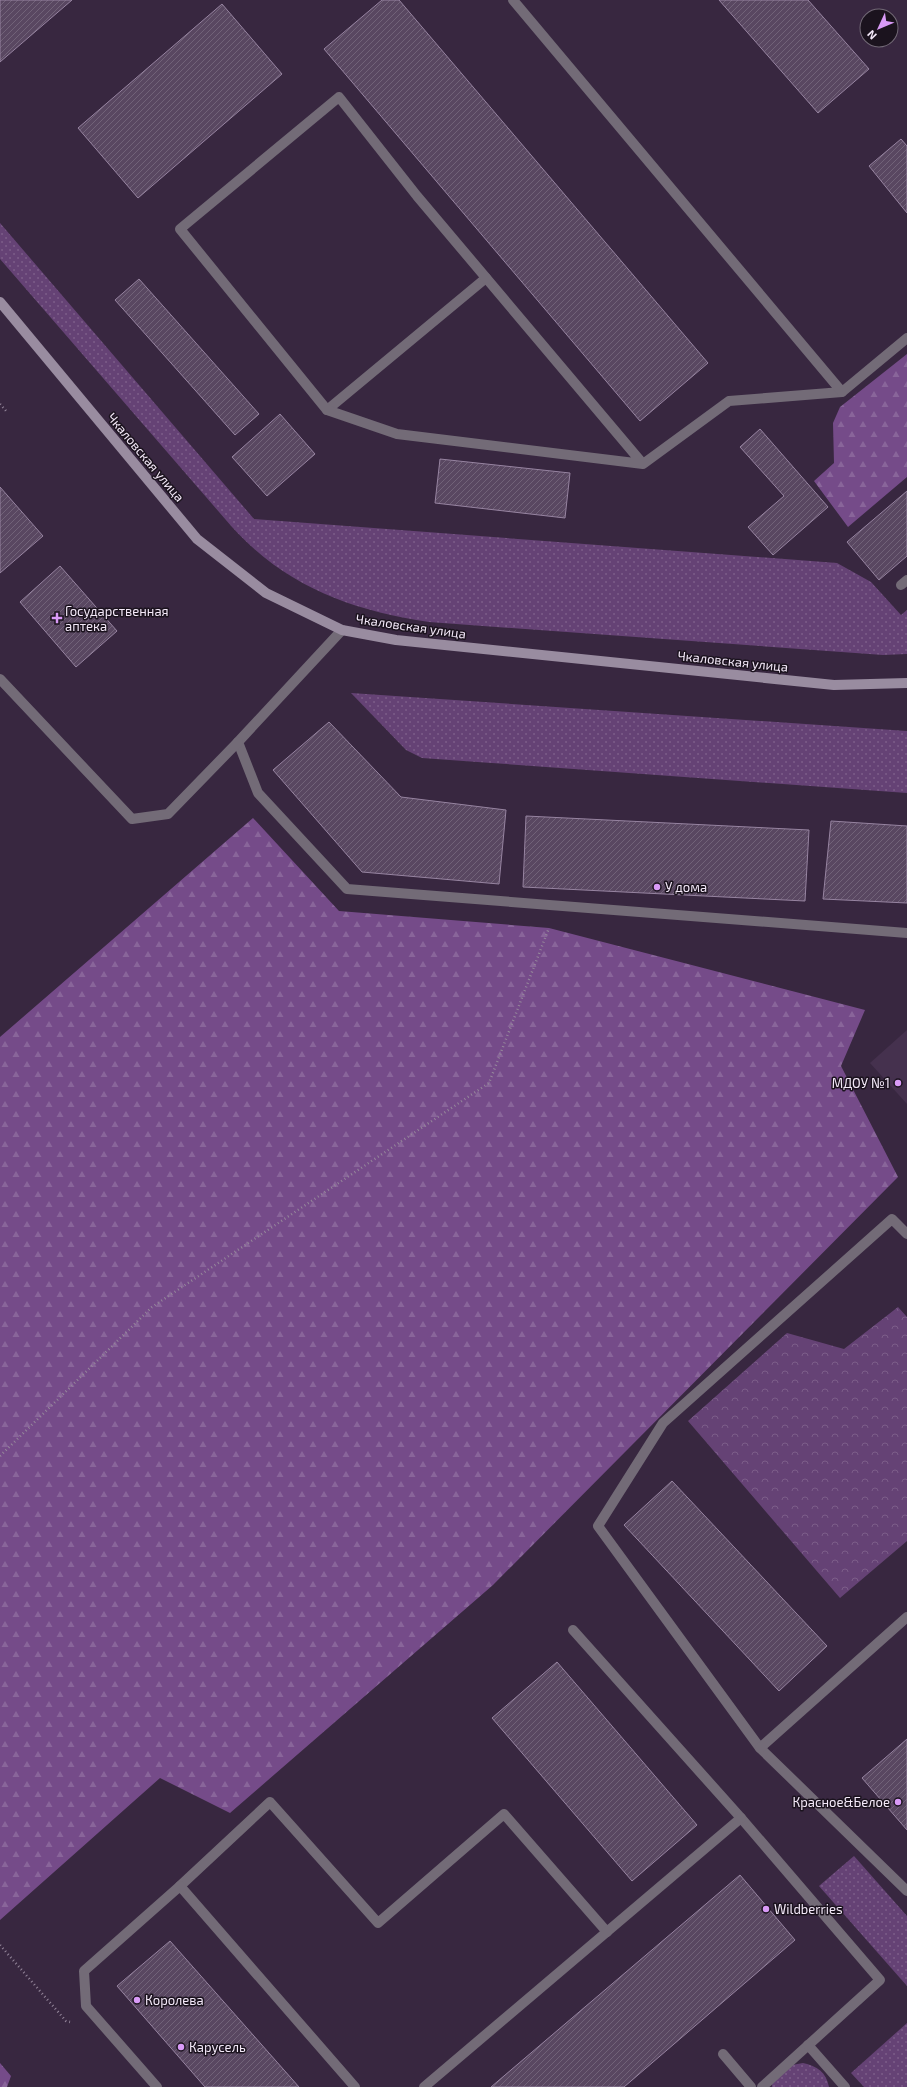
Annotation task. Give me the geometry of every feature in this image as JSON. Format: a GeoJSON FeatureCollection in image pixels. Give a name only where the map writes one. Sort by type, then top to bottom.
{"type":"FeatureCollection","features":[{"type":"Feature","properties":{"kind":"street"},"geometry":{"type":"LineString","coordinates":[[513,0],[842,392]]}},
{"type":"Feature","properties":{"kind":"street"},"geometry":{"type":"LineString","coordinates":[[643,464],[417,196],[339,97],[180,229],[327,410],[397,434],[643,464],[729,402],[842,392],[907,338]]}},
{"type":"Feature","properties":{"kind":"street"},"geometry":{"type":"LineString","coordinates":[[327,410],[486,278]]}},
{"type":"Feature","properties":{"kind":"street","name":"Чкаловская улица"},"geometry":{"type":"LineString","coordinates":[[0,302],[197,539],[266,593],[342,630],[396,640],[834,685],[907,683]]}},
{"type":"Feature","properties":{"kind":"street"},"geometry":{"type":"LineString","coordinates":[[0,679],[132,819],[168,814],[238,742],[342,630]]}},
{"type":"Feature","properties":{"kind":"street"},"geometry":{"type":"LineString","coordinates":[[238,742],[258,793],[347,889],[907,933]]}},
{"type":"Feature","properties":{"kind":"street"},"geometry":{"type":"LineString","coordinates":[[907,1234],[892,1219],[663,1423],[598,1526],[760,1748],[907,1891]]}},
{"type":"Feature","properties":{"kind":"street"},"geometry":{"type":"LineString","coordinates":[[760,1748],[907,1617]]}},
{"type":"Feature","properties":{"kind":"street"},"geometry":{"type":"LineString","coordinates":[[573,1630],[741,1818],[880,1980],[762,2087]]}},
{"type":"Feature","properties":{"kind":"street"},"geometry":{"type":"LineString","coordinates":[[157,2087],[86,2006],[84,1971],[180,1886],[270,1802],[378,1923],[504,1814],[607,1932]]}},
{"type":"Feature","properties":{"kind":"street"},"geometry":{"type":"LineString","coordinates":[[424,2087],[741,1818]]}},
{"type":"Feature","properties":{"kind":"street"},"geometry":{"type":"LineString","coordinates":[[180,1886],[355,2087]]}},
{"type":"Feature","properties":{"kind":"street"},"geometry":{"type":"LineString","coordinates":[[808,2045],[845,2087]]}},
{"type":"Feature","properties":{"kind":"street"},"geometry":{"type":"LineString","coordinates":[[723,2054],[751,2087]]}},
{"type":"Feature","properties":{"kind":"path"},"geometry":{"type":"LineString","coordinates":[[0,404],[7,412]]}},
{"type":"Feature","properties":{"kind":"path"},"geometry":{"type":"LineString","coordinates":[[0,1456],[152,1307],[489,1083],[549,928]]}},
{"type":"Feature","properties":{"kind":"path"},"geometry":{"type":"LineString","coordinates":[[0,1945],[66,2021],[73,2023]]}},
{"type":"Feature","properties":{"kind":"shaded area","name":"МДОУ №1"},"geometry":{"type":"Polygon","coordinates":[[[907,1030],[907,1104],[870,1063],[907,1030]]]}},
{"type":"Feature","properties":{"kind":"green space"},"geometry":{"type":"Polygon","coordinates":[[[0,223],[254,519],[837,563],[871,582],[901,615],[907,610],[907,654],[883,655],[429,622],[373,611],[322,592],[298,580],[275,565],[253,548],[232,527],[0,259],[0,223]]]}},
{"type":"Feature","properties":{"kind":"green space"},"geometry":{"type":"Polygon","coordinates":[[[907,354],[907,477],[848,527],[814,481],[834,463],[833,423],[840,407],[907,354]]]}},
{"type":"Feature","properties":{"kind":"green space"},"geometry":{"type":"Polygon","coordinates":[[[351,693],[907,731],[907,793],[422,758],[406,750],[351,693]]]}},
{"type":"Feature","properties":{"kind":"green space"},"geometry":{"type":"Polygon","coordinates":[[[253,818],[339,911],[549,928],[865,1010],[841,1066],[898,1177],[493,1585],[230,1813],[160,1778],[0,1920],[0,1037],[253,818]]]}},
{"type":"Feature","properties":{"kind":"green space"},"geometry":{"type":"Polygon","coordinates":[[[898,1307],[907,1317],[907,1541],[840,1598],[688,1421],[787,1333],[844,1349],[898,1307]]]}},
{"type":"Feature","properties":{"kind":"green space"},"geometry":{"type":"Polygon","coordinates":[[[854,1856],[907,1916],[907,1986],[819,1886],[854,1856]]]}},
{"type":"Feature","properties":{"kind":"green space"},"geometry":{"type":"Polygon","coordinates":[[[907,2023],[907,2087],[864,2087],[851,2073],[907,2023]]]}},
{"type":"Feature","properties":{"kind":"green space"},"geometry":{"type":"Polygon","coordinates":[[[0,2063],[11,2076],[7,2087],[0,2087],[0,2063]]]}},
{"type":"Feature","properties":{"kind":"green space"},"geometry":{"type":"Polygon","coordinates":[[[803,2063],[820,2070],[826,2077],[829,2087],[772,2087],[772,2084],[792,2065],[803,2063]]]}},
{"type":"Feature","properties":{"kind":"building"},"geometry":{"type":"Polygon","coordinates":[[[0,0],[72,0],[0,62],[0,0]]]}},
{"type":"Feature","properties":{"kind":"building"},"geometry":{"type":"Polygon","coordinates":[[[382,0],[399,0],[708,363],[640,421],[324,49],[382,0]]]}},
{"type":"Feature","properties":{"kind":"building"},"geometry":{"type":"Polygon","coordinates":[[[719,0],[808,0],[869,69],[818,113],[719,0]]]}},
{"type":"Feature","properties":{"kind":"building"},"geometry":{"type":"Polygon","coordinates":[[[222,4],[282,74],[138,198],[78,128],[222,4]]]}},
{"type":"Feature","properties":{"kind":"building"},"geometry":{"type":"Polygon","coordinates":[[[901,139],[907,146],[907,213],[869,166],[901,139]]]}},
{"type":"Feature","properties":{"kind":"building"},"geometry":{"type":"Polygon","coordinates":[[[139,279],[259,414],[235,435],[115,300],[139,279]]]}},
{"type":"Feature","properties":{"kind":"building"},"geometry":{"type":"Polygon","coordinates":[[[280,414],[315,454],[267,496],[232,457],[280,414]]]}},
{"type":"Feature","properties":{"kind":"building"},"geometry":{"type":"Polygon","coordinates":[[[760,429],[828,507],[773,555],[748,527],[784,496],[740,447],[760,429]]]}},
{"type":"Feature","properties":{"kind":"building"},"geometry":{"type":"Polygon","coordinates":[[[440,459],[570,473],[565,518],[435,503],[440,459]]]}},
{"type":"Feature","properties":{"kind":"building"},"geometry":{"type":"Polygon","coordinates":[[[0,487],[43,536],[0,573],[0,487]]]}},
{"type":"Feature","properties":{"kind":"building"},"geometry":{"type":"Polygon","coordinates":[[[907,491],[907,556],[879,580],[847,542],[907,491]]]}},
{"type":"Feature","properties":{"kind":"building"},"geometry":{"type":"Polygon","coordinates":[[[60,566],[117,631],[76,667],[20,602],[60,566]]]}},
{"type":"Feature","properties":{"kind":"building"},"geometry":{"type":"Polygon","coordinates":[[[329,722],[401,797],[506,810],[499,884],[362,872],[273,770],[329,722]]]}},
{"type":"Feature","properties":{"kind":"building"},"geometry":{"type":"Polygon","coordinates":[[[526,816],[809,830],[805,901],[523,887],[526,816]]]}},
{"type":"Feature","properties":{"kind":"building"},"geometry":{"type":"Polygon","coordinates":[[[831,821],[907,826],[907,903],[823,899],[831,821]]]}},
{"type":"Feature","properties":{"kind":"building"},"geometry":{"type":"Polygon","coordinates":[[[672,1481],[827,1646],[779,1691],[624,1525],[672,1481]]]}},
{"type":"Feature","properties":{"kind":"building"},"geometry":{"type":"Polygon","coordinates":[[[557,1662],[697,1825],[632,1881],[492,1718],[557,1662]]]}},
{"type":"Feature","properties":{"kind":"building"},"geometry":{"type":"Polygon","coordinates":[[[907,1739],[907,1830],[862,1778],[907,1739]]]}},
{"type":"Feature","properties":{"kind":"building"},"geometry":{"type":"Polygon","coordinates":[[[740,1875],[795,1940],[624,2087],[491,2087],[740,1875]]]}},
{"type":"Feature","properties":{"kind":"building"},"geometry":{"type":"Polygon","coordinates":[[[170,1941],[299,2087],[205,2087],[117,1986],[170,1941]]]}},
{"type":"Feature","properties":{"kind":"place","name":"Государственная аптека"},"geometry":{"type":"Point","coordinates":[57,618]}},
{"type":"Feature","properties":{"kind":"place","name":"У дома"},"geometry":{"type":"Point","coordinates":[657,887]}},
{"type":"Feature","properties":{"kind":"place","name":"МДОУ №1"},"geometry":{"type":"Point","coordinates":[898,1083]}},
{"type":"Feature","properties":{"kind":"place","name":"Красное&Белое"},"geometry":{"type":"Point","coordinates":[898,1802]}},
{"type":"Feature","properties":{"kind":"place","name":"Wildberries"},"geometry":{"type":"Point","coordinates":[766,1909]}},
{"type":"Feature","properties":{"kind":"place","name":"Королева"},"geometry":{"type":"Point","coordinates":[137,2000]}},
{"type":"Feature","properties":{"kind":"place","name":"Карусель"},"geometry":{"type":"Point","coordinates":[181,2047]}}]}
